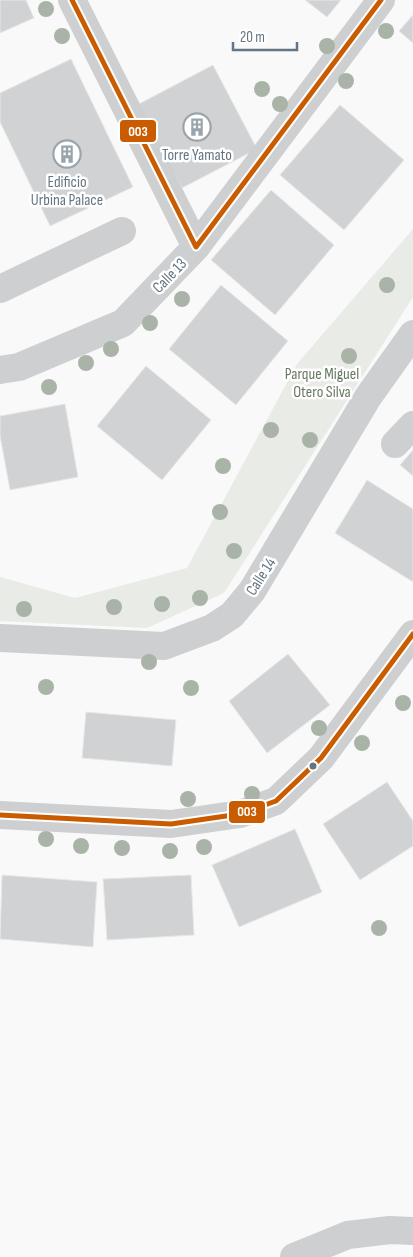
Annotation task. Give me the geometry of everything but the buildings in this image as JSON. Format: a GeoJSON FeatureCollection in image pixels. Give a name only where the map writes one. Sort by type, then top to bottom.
{"type":"FeatureCollection","features":[{"type":"Feature","properties":{"kind":"street"},"geometry":{"type":"LineString","coordinates":[[72,0],[196,246]]}},
{"type":"Feature","properties":{"kind":"street","name":"Calle 13"},"geometry":{"type":"LineString","coordinates":[[0,370],[19,367],[122,323],[196,246],[380,0]]}},
{"type":"Feature","properties":{"kind":"street"},"geometry":{"type":"LineString","coordinates":[[0,289],[122,232]]}},
{"type":"Feature","properties":{"kind":"street","name":"Calle 14"},"geometry":{"type":"LineString","coordinates":[[0,638],[164,646],[212,628],[232,615],[252,591],[368,397],[413,334]]}},
{"type":"Feature","properties":{"kind":"street"},"geometry":{"type":"LineString","coordinates":[[0,815],[171,824],[240,814],[276,801],[321,758],[413,634]]}},
{"type":"Feature","properties":{"kind":"street"},"geometry":{"type":"LineString","coordinates":[[294,1257],[348,1235],[390,1230],[413,1231]]}},
{"type":"Feature","properties":{"kind":"green space","name":"Parque Miguel Otero Silva"},"geometry":{"type":"Polygon","coordinates":[[[413,229],[413,297],[224,593],[147,628],[0,621],[0,577],[75,598],[187,568],[297,364],[413,229]]]}},
{"type":"Feature","properties":{"kind":"transit line","name":"003"},"geometry":{"type":"LineString","coordinates":[[72,0],[196,247],[381,0]]}},
{"type":"Feature","properties":{"kind":"transit line","name":"003"},"geometry":{"type":"LineString","coordinates":[[0,815],[171,824],[240,814],[276,801],[321,758],[413,634]]}},
{"type":"Feature","properties":{"kind":"place","name":"Torre Yamato"},"geometry":{"type":"Point","coordinates":[197,127]}},
{"type":"Feature","properties":{"kind":"place","name":"Edificio Urbina Palace"},"geometry":{"type":"Point","coordinates":[67,154]}}]}
